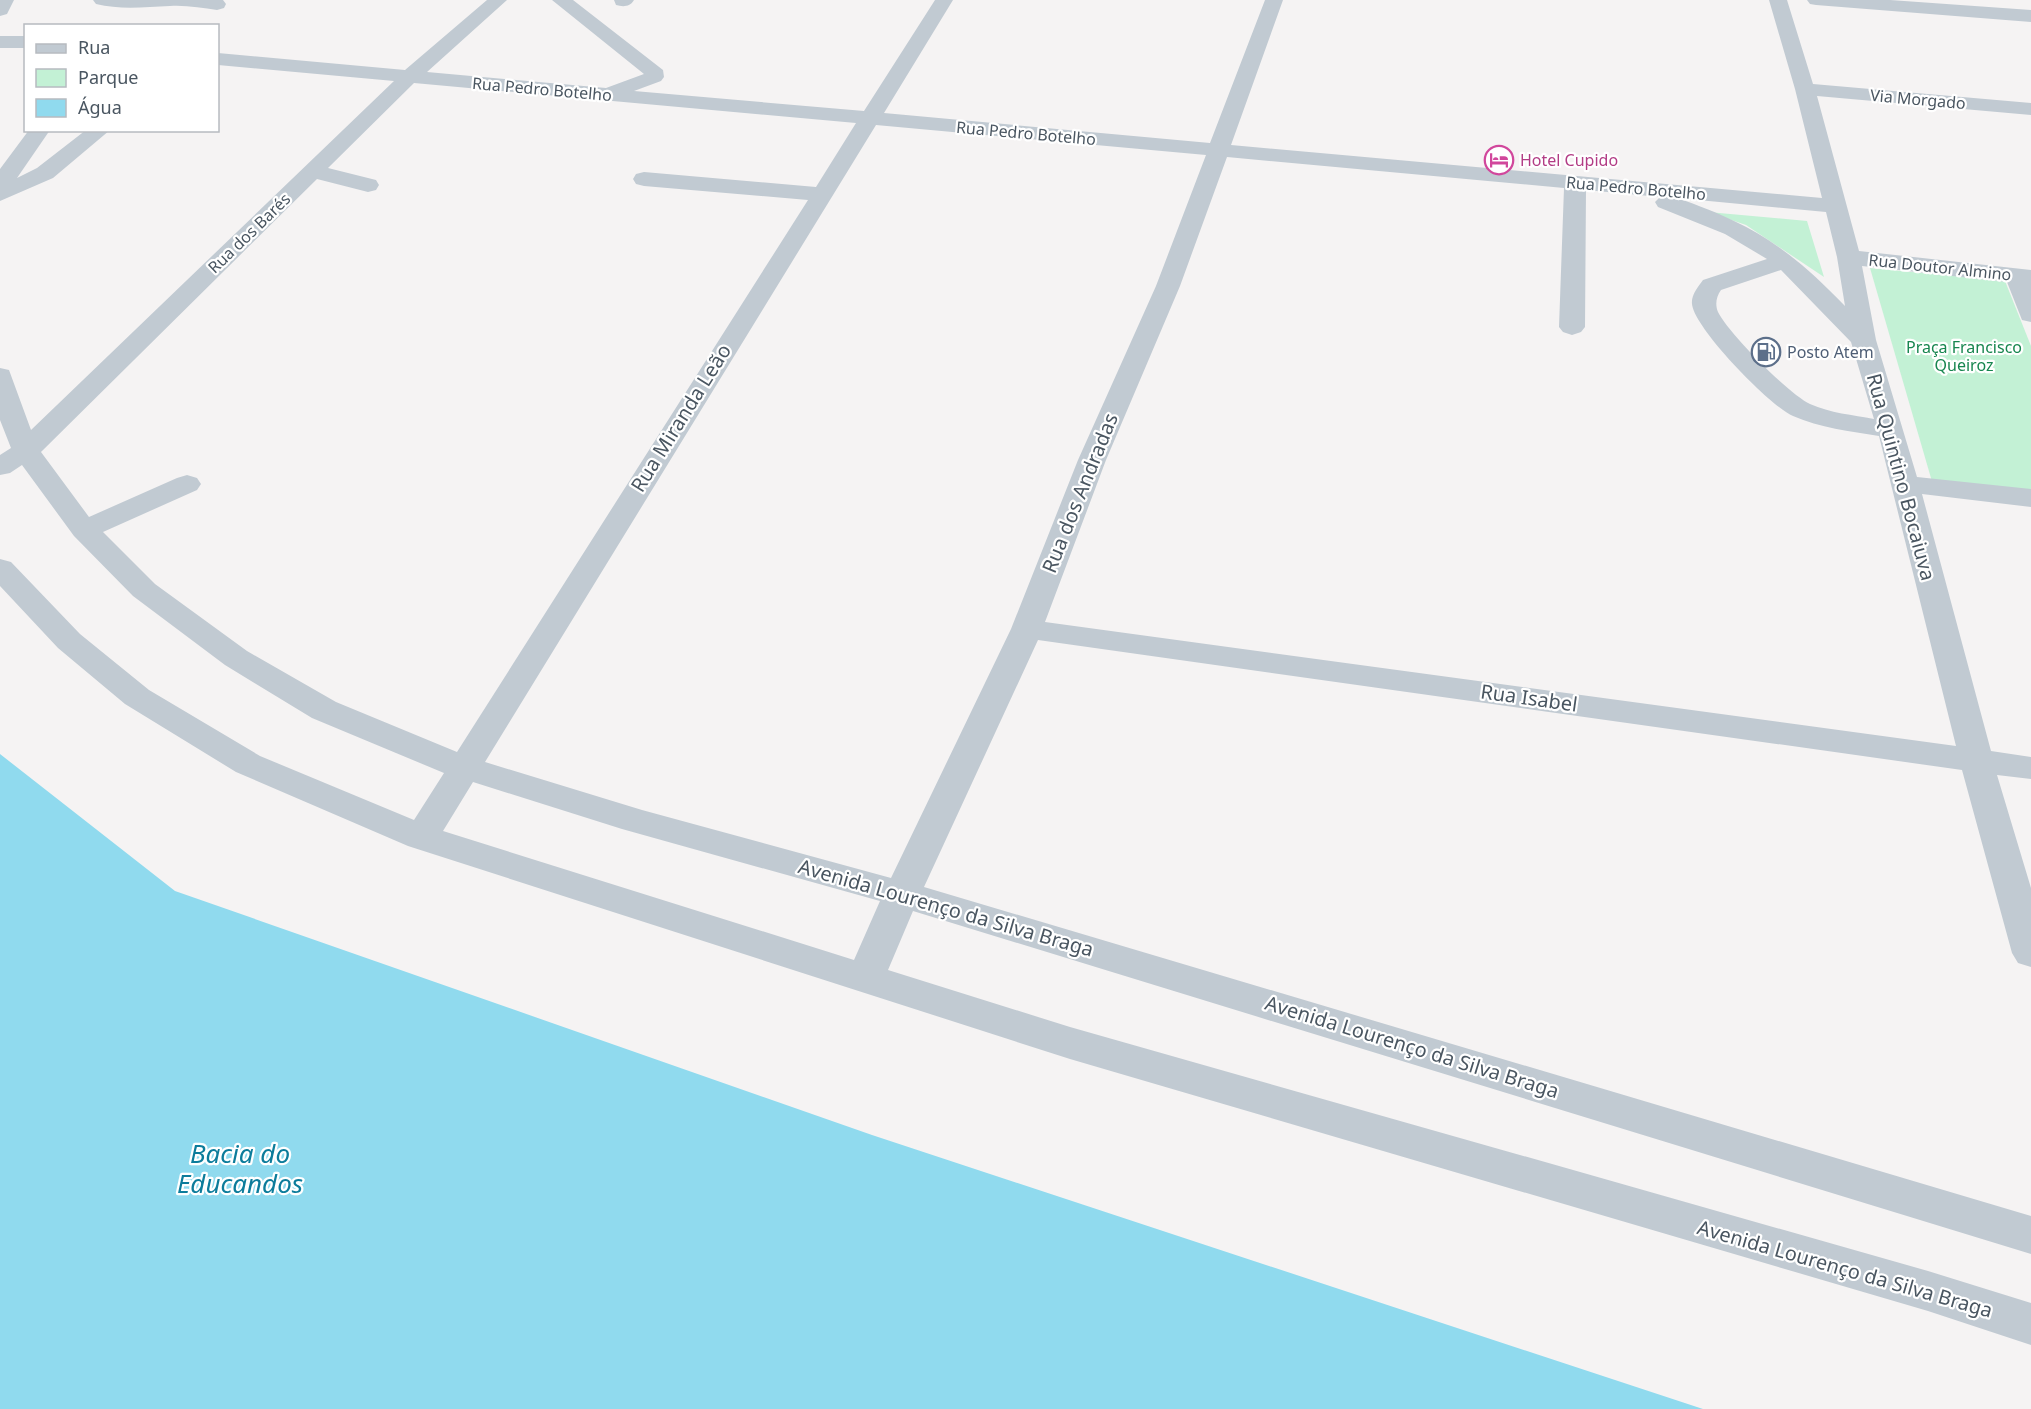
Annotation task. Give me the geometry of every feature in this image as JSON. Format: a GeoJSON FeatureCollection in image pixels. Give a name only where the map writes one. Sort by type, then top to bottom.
{"type":"FeatureCollection","features":[{"type":"Feature","properties":{"kind":"street"},"geometry":{"type":"LineString","coordinates":[[0,10],[5,0]]}},
{"type":"Feature","properties":{"kind":"street"},"geometry":{"type":"LineString","coordinates":[[102,0],[135,3],[173,0],[220,2]]}},
{"type":"Feature","properties":{"kind":"street","name":"Rua dos Barés"},"geometry":{"type":"LineString","coordinates":[[0,467],[26,451],[409,77],[498,0]]}},
{"type":"Feature","properties":{"kind":"street"},"geometry":{"type":"LineString","coordinates":[[561,0],[653,70],[654,77],[647,81],[601,94]]}},
{"type":"Feature","properties":{"kind":"street","name":"Rua Miranda Leão"},"geometry":{"type":"LineString","coordinates":[[421,837],[462,767],[944,0]]}},
{"type":"Feature","properties":{"kind":"street","name":"Rua dos Andradas"},"geometry":{"type":"LineString","coordinates":[[865,978],[902,894],[1027,629],[1092,460],[1168,286],[1274,0]]}},
{"type":"Feature","properties":{"kind":"street","name":"Rua Quintino Bocaiuva"},"geometry":{"type":"LineString","coordinates":[[1778,0],[1849,257],[1863,340],[1891,430],[1976,760],[2031,953]]}},
{"type":"Feature","properties":{"kind":"street"},"geometry":{"type":"LineString","coordinates":[[1816,0],[2031,16]]}},
{"type":"Feature","properties":{"kind":"street"},"geometry":{"type":"LineString","coordinates":[[191,20],[220,2]]}},
{"type":"Feature","properties":{"kind":"street"},"geometry":{"type":"LineString","coordinates":[[0,42],[24,42]]}},
{"type":"Feature","properties":{"kind":"street","name":"Rua Pedro Botelho"},"geometry":{"type":"LineString","coordinates":[[219,59],[1835,206]]}},
{"type":"Feature","properties":{"kind":"street","name":"Via Morgado"},"geometry":{"type":"LineString","coordinates":[[1804,89],[2031,110]]}},
{"type":"Feature","properties":{"kind":"street"},"geometry":{"type":"LineString","coordinates":[[0,188],[13,165],[38,132]]}},
{"type":"Feature","properties":{"kind":"street"},"geometry":{"type":"LineString","coordinates":[[0,194],[45,173],[97,132]]}},
{"type":"Feature","properties":{"kind":"street"},"geometry":{"type":"LineString","coordinates":[[313,171],[368,185]]}},
{"type":"Feature","properties":{"kind":"street"},"geometry":{"type":"LineString","coordinates":[[644,179],[821,194]]}},
{"type":"Feature","properties":{"kind":"street"},"geometry":{"type":"LineString","coordinates":[[1572,327],[1575,183]]}},
{"type":"Feature","properties":{"kind":"street"},"geometry":{"type":"LineString","coordinates":[[1626,188],[1722,224],[1756,241],[1784,261],[1863,340]]}},
{"type":"Feature","properties":{"kind":"street","name":"Rua Doutor Almino"},"geometry":{"type":"LineString","coordinates":[[1849,257],[2024,276]]}},
{"type":"Feature","properties":{"kind":"street"},"geometry":{"type":"LineString","coordinates":[[1784,261],[1712,285],[1705,294],[1703,303],[1707,315],[1780,398],[1822,418],[1891,430]]}},
{"type":"Feature","properties":{"kind":"street"},"geometry":{"type":"LineString","coordinates":[[2024,276],[2031,315]]}},
{"type":"Feature","properties":{"kind":"street","name":"Avenida Lourenço da Silva Braga"},"geometry":{"type":"LineString","coordinates":[[0,376],[4,396],[26,451],[84,530],[144,590],[236,658],[324,710],[462,767],[635,820],[902,894],[2031,1235]]}},
{"type":"Feature","properties":{"kind":"street"},"geometry":{"type":"LineString","coordinates":[[84,530],[187,484]]}},
{"type":"Feature","properties":{"kind":"street"},"geometry":{"type":"LineString","coordinates":[[1905,484],[2031,498]]}},
{"type":"Feature","properties":{"kind":"street","name":"Avenida Lourenço da Silva Braga"},"geometry":{"type":"LineString","coordinates":[[0,568],[69,641],[137,697],[248,764],[421,837],[1082,1046],[1928,1291],[2031,1324]]}},
{"type":"Feature","properties":{"kind":"street","name":"Rua Isabel"},"geometry":{"type":"LineString","coordinates":[[1027,629],[2031,768]]}},
{"type":"Feature","properties":{"kind":"green space"},"geometry":{"type":"Polygon","coordinates":[[[1708,212],[1807,221],[1824,277],[1746,225],[1708,212]]]}},
{"type":"Feature","properties":{"kind":"green space","name":"Praça Francisco Queiroz"},"geometry":{"type":"Polygon","coordinates":[[[1870,268],[2005,281],[2031,346],[2031,496],[1933,485],[1870,268]]]}},
{"type":"Feature","properties":{"kind":"water","name":"Bacia do Educandos"},"geometry":{"type":"Polygon","coordinates":[[[0,754],[175,891],[872,1135],[1703,1409],[0,1409],[0,754]]]}},
{"type":"Feature","properties":{"kind":"place","name":"Hotel Cupido"},"geometry":{"type":"Point","coordinates":[1499,160]}},
{"type":"Feature","properties":{"kind":"place","name":"Posto Atem"},"geometry":{"type":"Point","coordinates":[1766,352]}}]}
